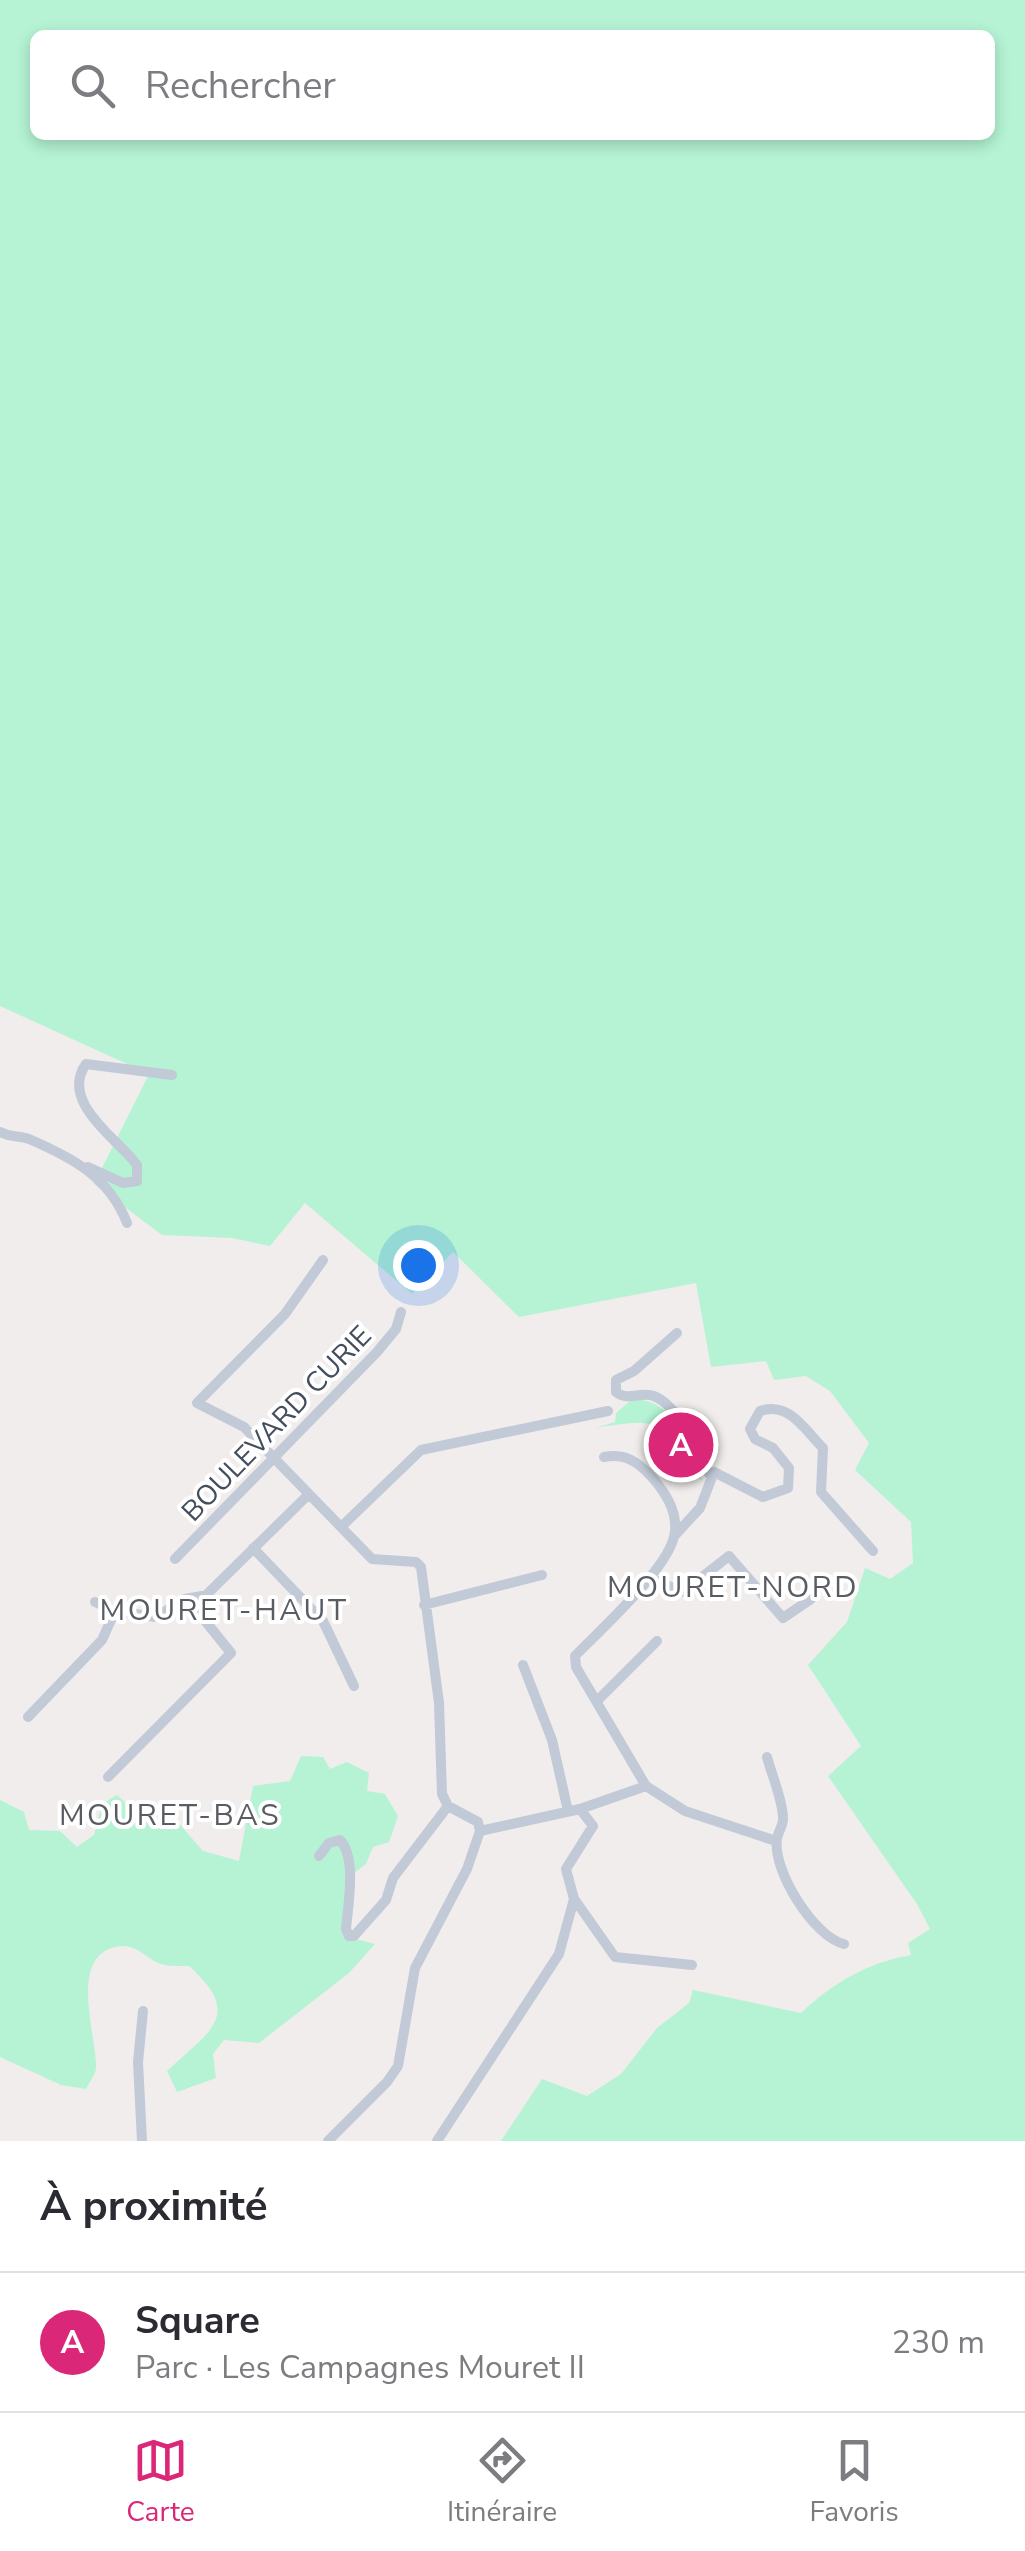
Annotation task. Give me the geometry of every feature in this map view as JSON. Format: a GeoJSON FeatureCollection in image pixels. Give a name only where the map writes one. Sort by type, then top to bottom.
{"type":"FeatureCollection","features":[{"type":"Feature","properties":{"kind":"street"},"geometry":{"type":"LineString","coordinates":[[0,1132],[11,1138],[26,1137],[122,1182],[137,1182],[137,1165],[100,1130],[79,1083],[86,1064],[172,1076]]}},
{"type":"Feature","properties":{"kind":"street"},"geometry":{"type":"LineString","coordinates":[[88,1167],[108,1186],[127,1223]]}},
{"type":"Feature","properties":{"kind":"street"},"geometry":{"type":"LineString","coordinates":[[324,1260],[284,1314],[196,1403],[244,1427],[372,1559],[416,1562],[421,1567],[439,1703],[442,1794],[448,1806],[473,1818],[480,1831],[467,1868],[414,1968],[398,2066],[388,2082],[328,2141]]}},
{"type":"Feature","properties":{"kind":"street","name":"BOULEVARD CURIE"},"geometry":{"type":"LineString","coordinates":[[175,1560],[377,1352],[396,1329],[401,1312]]}},
{"type":"Feature","properties":{"kind":"street"},"geometry":{"type":"LineString","coordinates":[[677,1333],[634,1371],[616,1380],[616,1392],[628,1397],[648,1395],[665,1403],[710,1475],[700,1508],[676,1534],[648,1576],[575,1656],[576,1666],[646,1786],[692,1812],[776,1841]]}},
{"type":"Feature","properties":{"kind":"street"},"geometry":{"type":"LineString","coordinates":[[710,1475],[720,1473],[763,1497],[785,1491],[791,1480],[789,1468],[773,1448],[755,1439],[750,1428],[760,1410],[784,1409],[825,1453],[820,1487],[824,1497],[874,1551]]}},
{"type":"Feature","properties":{"kind":"street"},"geometry":{"type":"LineString","coordinates":[[342,1526],[421,1450],[608,1411]]}},
{"type":"Feature","properties":{"kind":"street"},"geometry":{"type":"LineString","coordinates":[[604,1457],[626,1457],[644,1468],[664,1491],[675,1517],[676,1534]]}},
{"type":"Feature","properties":{"kind":"street"},"geometry":{"type":"LineString","coordinates":[[108,1777],[231,1653],[194,1607],[309,1494]]}},
{"type":"Feature","properties":{"kind":"street"},"geometry":{"type":"LineString","coordinates":[[253,1548],[322,1621],[354,1686]]}},
{"type":"Feature","properties":{"kind":"street"},"geometry":{"type":"LineString","coordinates":[[648,1576],[683,1592],[729,1556],[783,1618],[811,1599]]}},
{"type":"Feature","properties":{"kind":"street"},"geometry":{"type":"LineString","coordinates":[[424,1605],[542,1575]]}},
{"type":"Feature","properties":{"kind":"street"},"geometry":{"type":"LineString","coordinates":[[95,1602],[115,1611],[156,1618],[185,1598],[202,1596]]}},
{"type":"Feature","properties":{"kind":"street"},"geometry":{"type":"LineString","coordinates":[[28,1718],[102,1640],[115,1611]]}},
{"type":"Feature","properties":{"kind":"street"},"geometry":{"type":"LineString","coordinates":[[598,1699],[657,1641]]}},
{"type":"Feature","properties":{"kind":"street"},"geometry":{"type":"LineString","coordinates":[[523,1665],[574,1810],[593,1821],[566,1869],[574,1899],[614,1957],[692,1965]]}},
{"type":"Feature","properties":{"kind":"street"},"geometry":{"type":"LineString","coordinates":[[767,1757],[784,1820],[776,1841],[802,1910],[833,1942],[844,1944]]}},
{"type":"Feature","properties":{"kind":"street"},"geometry":{"type":"LineString","coordinates":[[480,1831],[574,1810],[646,1786]]}},
{"type":"Feature","properties":{"kind":"street"},"geometry":{"type":"LineString","coordinates":[[319,1856],[330,1842],[340,1840],[345,1846],[349,1860],[346,1929],[354,1936],[386,1900],[393,1878],[448,1806]]}},
{"type":"Feature","properties":{"kind":"street"},"geometry":{"type":"LineString","coordinates":[[438,2141],[559,1954],[574,1899]]}},
{"type":"Feature","properties":{"kind":"street"},"geometry":{"type":"LineString","coordinates":[[142,2141],[138,2062],[143,2011]]}},
{"type":"Feature","properties":{"kind":"green space"},"geometry":{"type":"Polygon","coordinates":[[[0,0],[1025,0],[1025,2141],[501,2141],[542,2079],[587,2096],[621,2074],[657,2028],[689,2003],[693,1990],[801,2013],[852,1975],[911,1955],[908,1943],[930,1929],[917,1904],[828,1776],[861,1746],[808,1665],[847,1622],[865,1568],[890,1579],[913,1563],[911,1522],[855,1470],[869,1443],[830,1391],[806,1376],[774,1380],[766,1361],[711,1367],[696,1283],[519,1317],[453,1252],[412,1294],[305,1203],[270,1246],[232,1238],[162,1235],[94,1184],[149,1074],[0,1006],[0,0]]]}},
{"type":"Feature","properties":{"kind":"green space"},"geometry":{"type":"Polygon","coordinates":[[[631,1400],[657,1405],[680,1426],[696,1454],[702,1481],[655,1426],[642,1423],[595,1428],[615,1422],[616,1413],[631,1400]]]}},
{"type":"Feature","properties":{"kind":"green space"},"geometry":{"type":"Polygon","coordinates":[[[301,1756],[323,1757],[330,1769],[347,1762],[369,1773],[367,1791],[385,1794],[398,1816],[389,1842],[373,1847],[366,1864],[354,1873],[348,1937],[375,1944],[349,1973],[259,2043],[224,2040],[213,2054],[216,2078],[177,2092],[167,2071],[207,2034],[217,2011],[215,1998],[189,1966],[162,1964],[133,1948],[115,1947],[101,1954],[92,1966],[88,2000],[96,2068],[86,2089],[61,2085],[0,2057],[0,1800],[24,1812],[29,1830],[60,1831],[77,1847],[94,1835],[102,1804],[117,1795],[147,1823],[175,1819],[203,1851],[239,1861],[253,1786],[290,1781],[301,1756]]]}},
{"type":"Feature","properties":{"kind":"place","name":"Square"},"geometry":{"type":"Point","coordinates":[681,1445]}},
{"type":"Feature","properties":{"kind":"district","name":"MOURET-NORD"},"geometry":{"type":"Point","coordinates":[733,1587]}},
{"type":"Feature","properties":{"kind":"district","name":"MOURET-HAUT"},"geometry":{"type":"Point","coordinates":[224,1610]}},
{"type":"Feature","properties":{"kind":"district","name":"MOURET-BAS"},"geometry":{"type":"Point","coordinates":[170,1815]}}]}
